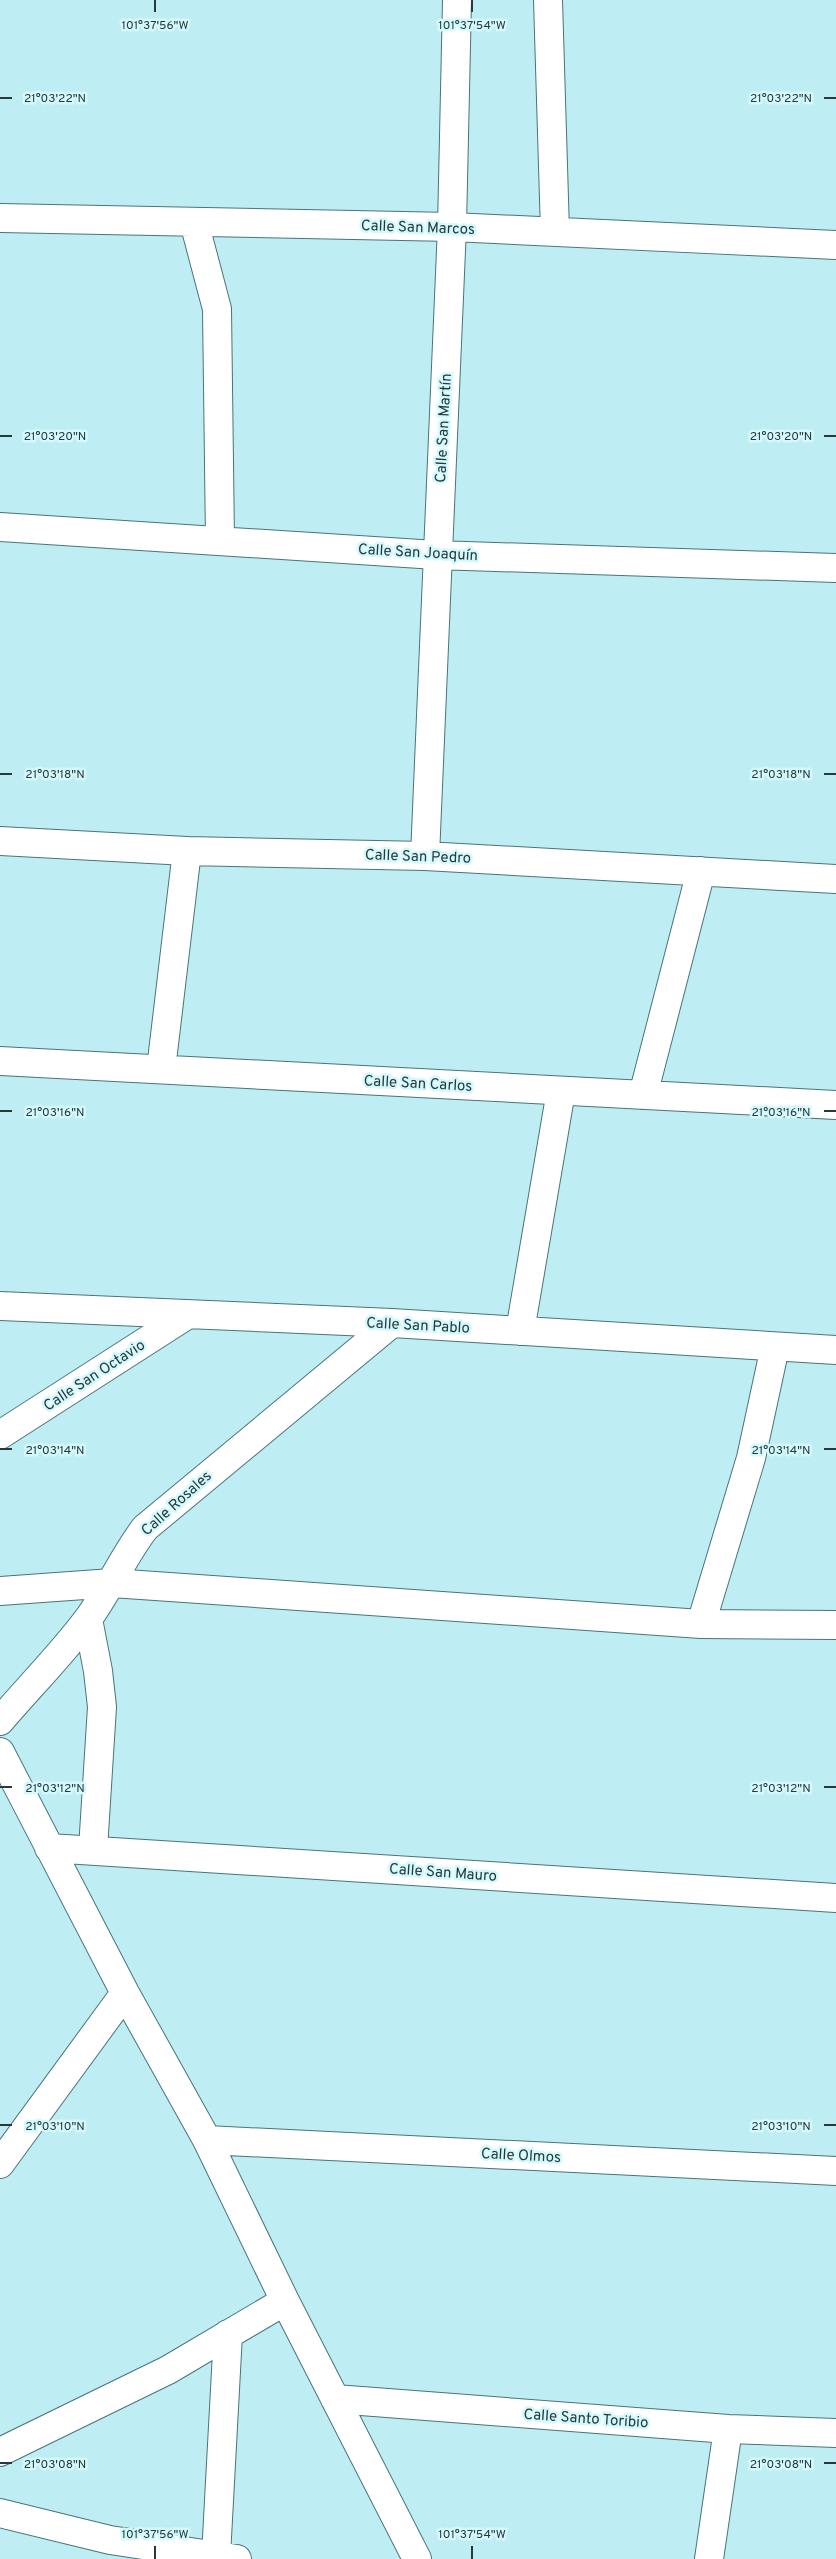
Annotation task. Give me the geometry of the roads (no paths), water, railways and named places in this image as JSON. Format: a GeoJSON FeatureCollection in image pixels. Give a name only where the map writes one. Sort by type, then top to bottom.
{"type":"FeatureCollection","features":[{"type":"Feature","properties":{"kind":"street","name":"Calle San Martín"},"geometry":{"type":"LineString","coordinates":[[425,856],[436,554],[452,227],[457,0]]}},
{"type":"Feature","properties":{"kind":"street"},"geometry":{"type":"LineString","coordinates":[[548,0],[555,232]]}},
{"type":"Feature","properties":{"kind":"street","name":"Calle San Marcos"},"geometry":{"type":"LineString","coordinates":[[0,218],[452,227],[836,245]]}},
{"type":"Feature","properties":{"kind":"street"},"geometry":{"type":"LineString","coordinates":[[194,222],[217,309],[220,540]]}},
{"type":"Feature","properties":{"kind":"street","name":"Calle San Joaquín"},"geometry":{"type":"LineString","coordinates":[[0,527],[436,554],[836,568]]}},
{"type":"Feature","properties":{"kind":"street","name":"Calle San Pedro"},"geometry":{"type":"LineString","coordinates":[[0,841],[188,851],[425,856],[836,879]]}},
{"type":"Feature","properties":{"kind":"street"},"geometry":{"type":"LineString","coordinates":[[161,1068],[188,851]]}},
{"type":"Feature","properties":{"kind":"street"},"geometry":{"type":"LineString","coordinates":[[643,1095],[701,871]]}},
{"type":"Feature","properties":{"kind":"street","name":"Calle San Carlos"},"geometry":{"type":"LineString","coordinates":[[0,1061],[836,1105]]}},
{"type":"Feature","properties":{"kind":"street"},"geometry":{"type":"LineString","coordinates":[[520,1331],[561,1091]]}},
{"type":"Feature","properties":{"kind":"street","name":"Calle San Pablo"},"geometry":{"type":"LineString","coordinates":[[0,1306],[188,1316],[392,1323],[836,1350]]}},
{"type":"Feature","properties":{"kind":"street","name":"Calle San Octavio"},"geometry":{"type":"LineString","coordinates":[[0,1436],[188,1316]]}},
{"type":"Feature","properties":{"kind":"street","name":"Calle Rosales"},"geometry":{"type":"LineString","coordinates":[[0,1721],[88,1619],[112,1582],[127,1552],[145,1528],[392,1323]]}},
{"type":"Feature","properties":{"kind":"street"},"geometry":{"type":"LineString","coordinates":[[701,1624],[751,1458],[775,1346]]}},
{"type":"Feature","properties":{"kind":"street"},"geometry":{"type":"LineString","coordinates":[[0,1591],[112,1582],[701,1624],[836,1625]]}},
{"type":"Feature","properties":{"kind":"street"},"geometry":{"type":"LineString","coordinates":[[88,1619],[98,1671],[102,1707],[93,1849]]}},
{"type":"Feature","properties":{"kind":"street"},"geometry":{"type":"LineString","coordinates":[[0,1752],[125,1992],[207,2140],[285,2301],[417,2559]]}},
{"type":"Feature","properties":{"kind":"street","name":"Calle San Mauro"},"geometry":{"type":"LineString","coordinates":[[49,1848],[93,1849],[836,1898]]}},
{"type":"Feature","properties":{"kind":"street"},"geometry":{"type":"LineString","coordinates":[[0,2164],[125,1992]]}},
{"type":"Feature","properties":{"kind":"street","name":"Calle Olmos"},"geometry":{"type":"LineString","coordinates":[[207,2140],[836,2171]]}},
{"type":"Feature","properties":{"kind":"street"},"geometry":{"type":"LineString","coordinates":[[0,2452],[168,2370],[285,2301]]}},
{"type":"Feature","properties":{"kind":"street"},"geometry":{"type":"LineString","coordinates":[[0,2512],[110,2540],[227,2557],[228,2334]]}},
{"type":"Feature","properties":{"kind":"street","name":"Calle Santo Toribio"},"geometry":{"type":"LineString","coordinates":[[335,2399],[728,2429],[836,2433]]}},
{"type":"Feature","properties":{"kind":"street"},"geometry":{"type":"LineString","coordinates":[[709,2559],[728,2429]]}}]}
